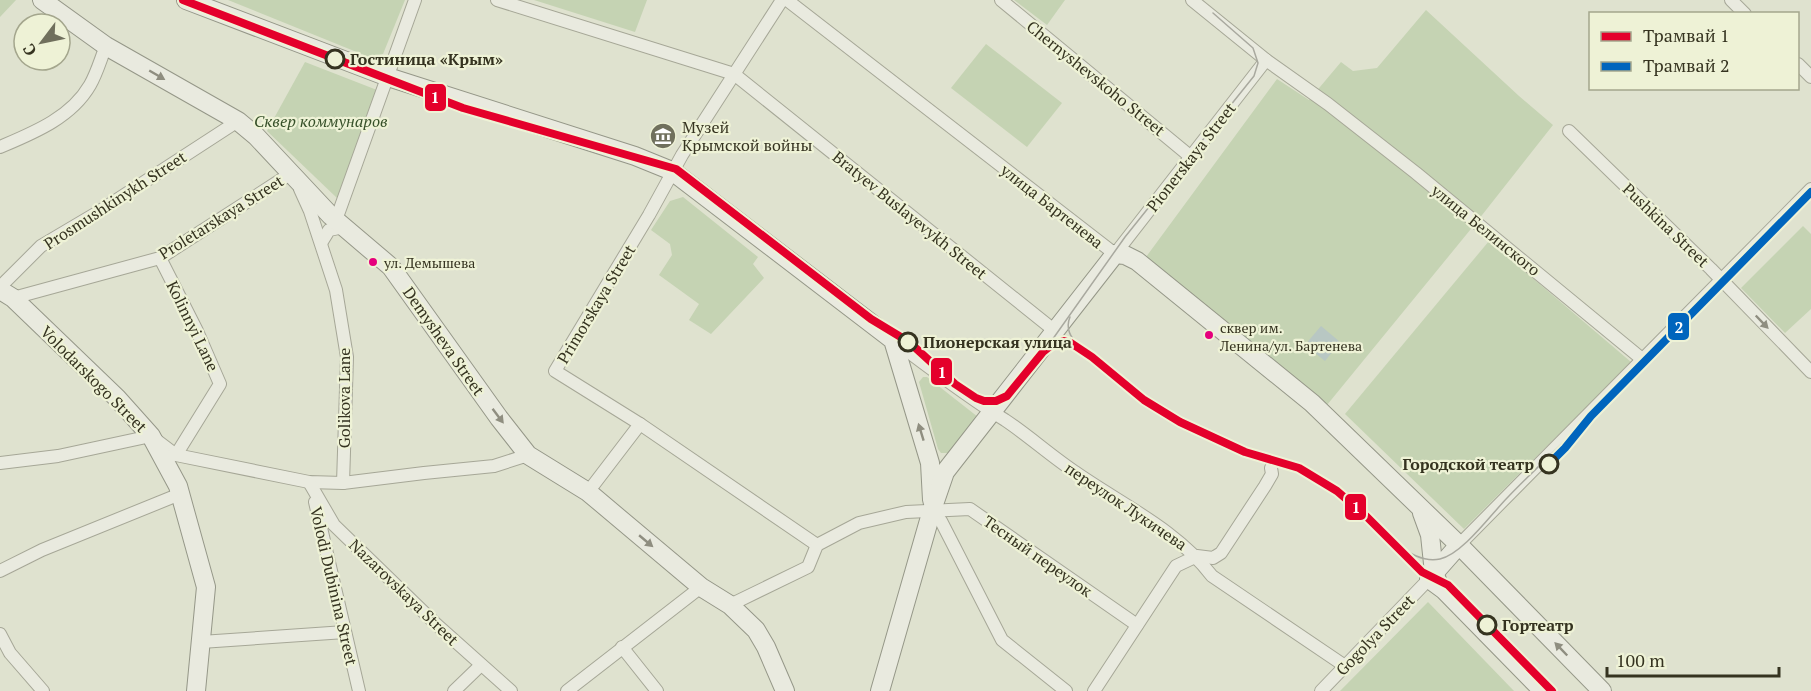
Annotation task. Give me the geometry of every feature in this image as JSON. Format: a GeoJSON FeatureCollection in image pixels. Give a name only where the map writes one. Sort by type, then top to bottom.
{"type":"FeatureCollection","features":[{"type":"Feature","properties":{"kind":"street","name":"Demysheva Street"},"geometry":{"type":"LineString","coordinates":[[42,0],[106,46],[238,121],[256,136],[340,224],[391,267],[528,455],[588,492],[701,587],[730,605],[756,630],[785,691]]}},
{"type":"Feature","properties":{"kind":"street"},"geometry":{"type":"LineString","coordinates":[[186,0],[388,76],[635,156],[672,171],[892,340],[938,467],[932,510],[880,691]]}},
{"type":"Feature","properties":{"kind":"street"},"geometry":{"type":"LineString","coordinates":[[321,243],[328,230],[340,224],[415,0]]}},
{"type":"Feature","properties":{"kind":"street","name":"Bratyev Buslayevykh Street"},"geometry":{"type":"LineString","coordinates":[[496,0],[734,74],[1055,331]]}},
{"type":"Feature","properties":{"kind":"street","name":"Primorskaya Street"},"geometry":{"type":"LineString","coordinates":[[782,0],[672,171],[649,215],[555,371],[640,424],[817,545]]}},
{"type":"Feature","properties":{"kind":"street","name":"улица Бартенева"},"geometry":{"type":"LineString","coordinates":[[787,0],[1115,254],[1125,255],[1137,261],[1312,403],[1459,545],[1602,691]]}},
{"type":"Feature","properties":{"kind":"street","name":"Chernyshevskoho Street"},"geometry":{"type":"LineString","coordinates":[[1001,0],[1191,157]]}},
{"type":"Feature","properties":{"kind":"street"},"geometry":{"type":"LineString","coordinates":[[1192,0],[1266,60]]}},
{"type":"Feature","properties":{"kind":"street"},"geometry":{"type":"LineString","coordinates":[[1731,0],[1743,12]]}},
{"type":"Feature","properties":{"kind":"street"},"geometry":{"type":"LineString","coordinates":[[0,147],[42,129],[70,109],[89,86],[106,46]]}},
{"type":"Feature","properties":{"kind":"street","name":"Pionerskaya Street"},"geometry":{"type":"LineString","coordinates":[[1115,254],[1266,60]]}},
{"type":"Feature","properties":{"kind":"street","name":"улица Белинского"},"geometry":{"type":"LineString","coordinates":[[1266,60],[1328,104],[1475,220],[1642,359]]}},
{"type":"Feature","properties":{"kind":"street"},"geometry":{"type":"LineString","coordinates":[[1799,66],[1811,77]]}},
{"type":"Feature","properties":{"kind":"street","name":"Prosmushkinykh Street"},"geometry":{"type":"LineString","coordinates":[[4,292],[41,246],[95,214],[238,121]]}},
{"type":"Feature","properties":{"kind":"street","name":"Pushkina Street"},"geometry":{"type":"LineString","coordinates":[[1569,131],[1811,372]]}},
{"type":"Feature","properties":{"kind":"street","name":"Golikova Lane"},"geometry":{"type":"LineString","coordinates":[[292,175],[310,211],[336,290],[347,357],[343,483]]}},
{"type":"Feature","properties":{"kind":"street","name":"Proletarskaya Street"},"geometry":{"type":"LineString","coordinates":[[4,292],[160,258],[292,175]]}},
{"type":"Feature","properties":{"kind":"street"},"geometry":{"type":"LineString","coordinates":[[1436,580],[1459,545],[1811,189]]}},
{"type":"Feature","properties":{"kind":"street"},"geometry":{"type":"LineString","coordinates":[[938,467],[991,413],[1115,254]]}},
{"type":"Feature","properties":{"kind":"street","name":"Kolinnyi Lane"},"geometry":{"type":"LineString","coordinates":[[160,258],[197,331],[220,384],[176,455]]}},
{"type":"Feature","properties":{"kind":"street","name":"Volodarskogo Street"},"geometry":{"type":"LineString","coordinates":[[4,292],[117,398],[151,436],[178,486],[206,587],[194,690]]}},
{"type":"Feature","properties":{"kind":"street","name":"переулок Лукичева"},"geometry":{"type":"LineString","coordinates":[[892,340],[1074,472],[1172,534],[1197,556],[1212,576],[1345,666]]}},
{"type":"Feature","properties":{"kind":"street"},"geometry":{"type":"LineString","coordinates":[[588,492],[640,424]]}},
{"type":"Feature","properties":{"kind":"street"},"geometry":{"type":"LineString","coordinates":[[0,463],[58,456],[151,436],[176,455],[309,482],[343,483],[494,466],[528,455]]}},
{"type":"Feature","properties":{"kind":"street"},"geometry":{"type":"LineString","coordinates":[[1094,691],[1176,566],[1197,556],[1213,558],[1221,553],[1265,486],[1272,474],[1271,468]]}},
{"type":"Feature","properties":{"kind":"street","name":"Volodi Dubinina Street"},"geometry":{"type":"LineString","coordinates":[[309,482],[319,516],[359,691]]}},
{"type":"Feature","properties":{"kind":"street","name":"Nazarovskaya Street"},"geometry":{"type":"LineString","coordinates":[[309,482],[334,525],[481,665],[512,691]]}},
{"type":"Feature","properties":{"kind":"street"},"geometry":{"type":"LineString","coordinates":[[0,571],[42,550],[180,494]]}},
{"type":"Feature","properties":{"kind":"street","name":"Тесный переулок"},"geometry":{"type":"LineString","coordinates":[[817,545],[859,523],[906,512],[970,509],[1137,625]]}},
{"type":"Feature","properties":{"kind":"street"},"geometry":{"type":"LineString","coordinates":[[1421,509],[1430,535],[1436,580],[1543,691]]}},
{"type":"Feature","properties":{"kind":"street"},"geometry":{"type":"LineString","coordinates":[[932,510],[941,521],[1002,640],[1066,691]]}},
{"type":"Feature","properties":{"kind":"street"},"geometry":{"type":"LineString","coordinates":[[730,605],[808,567],[817,545]]}},
{"type":"Feature","properties":{"kind":"street","name":"Gogolya Street"},"geometry":{"type":"LineString","coordinates":[[1321,691],[1436,580]]}},
{"type":"Feature","properties":{"kind":"street"},"geometry":{"type":"LineString","coordinates":[[567,691],[622,646],[701,587]]}},
{"type":"Feature","properties":{"kind":"street"},"geometry":{"type":"LineString","coordinates":[[201,642],[345,632]]}},
{"type":"Feature","properties":{"kind":"street"},"geometry":{"type":"LineString","coordinates":[[0,634],[10,653],[42,691]]}},
{"type":"Feature","properties":{"kind":"street"},"geometry":{"type":"LineString","coordinates":[[622,646],[657,691]]}},
{"type":"Feature","properties":{"kind":"street"},"geometry":{"type":"LineString","coordinates":[[454,691],[481,665]]}},
{"type":"Feature","properties":{"kind":"green space"},"geometry":{"type":"Polygon","coordinates":[[[0,0],[16,0],[0,17],[0,0]]]}},
{"type":"Feature","properties":{"kind":"green space"},"geometry":{"type":"Polygon","coordinates":[[[228,0],[405,0],[383,54],[369,57],[228,0]]]}},
{"type":"Feature","properties":{"kind":"green space"},"geometry":{"type":"Polygon","coordinates":[[[534,0],[647,0],[635,32],[534,0]]]}},
{"type":"Feature","properties":{"kind":"green space"},"geometry":{"type":"Polygon","coordinates":[[[1014,0],[1065,0],[1047,25],[1014,0]]]}},
{"type":"Feature","properties":{"kind":"green space"},"geometry":{"type":"Polygon","coordinates":[[[1426,10],[1553,125],[1327,405],[1146,257],[1277,79],[1309,100],[1341,62],[1353,71],[1377,68],[1426,10]]]}},
{"type":"Feature","properties":{"kind":"green space"},"geometry":{"type":"Polygon","coordinates":[[[986,44],[1062,103],[1027,147],[951,88],[986,44]]]}},
{"type":"Feature","properties":{"kind":"green space","name":"Сквер коммунаров"},"geometry":{"type":"Polygon","coordinates":[[[305,62],[377,90],[337,198],[267,131],[305,62]]]}},
{"type":"Feature","properties":{"kind":"green space"},"geometry":{"type":"Polygon","coordinates":[[[683,197],[758,257],[753,264],[764,278],[711,334],[689,320],[699,304],[659,275],[672,255],[670,244],[651,230],[670,201],[683,197]]]}},
{"type":"Feature","properties":{"kind":"green space"},"geometry":{"type":"Polygon","coordinates":[[[1803,226],[1811,234],[1811,309],[1785,333],[1741,288],[1803,226]]]}},
{"type":"Feature","properties":{"kind":"green space"},"geometry":{"type":"Polygon","coordinates":[[[1489,241],[1631,362],[1464,529],[1345,414],[1489,241]]]}},
{"type":"Feature","properties":{"kind":"green space"},"geometry":{"type":"Polygon","coordinates":[[[923,377],[927,377],[978,417],[951,453],[941,453],[938,449],[919,382],[923,377]]]}},
{"type":"Feature","properties":{"kind":"green space"},"geometry":{"type":"Polygon","coordinates":[[[1428,602],[1514,691],[1340,691],[1428,602]]]}},
{"type":"Feature","properties":{"kind":"shaded area"},"geometry":{"type":"Polygon","coordinates":[[[1321,326],[1340,342],[1325,361],[1305,345],[1321,326]]]}},
{"type":"Feature","properties":{"kind":"tram line","name":"1"},"geometry":{"type":"LineString","coordinates":[[183,0],[463,108],[676,169],[871,319],[909,342],[955,384],[976,398],[996,401],[1007,396],[1043,352],[1053,344],[1064,341],[1071,343],[1092,357],[1144,400],[1180,422],[1245,452],[1299,468],[1337,491],[1367,517],[1422,572],[1448,585],[1552,691]]}},
{"type":"Feature","properties":{"kind":"tram line"},"geometry":{"type":"LineString","coordinates":[[1045,350],[1125,237],[1254,76],[1258,63],[1253,48],[1213,13]]}},
{"type":"Feature","properties":{"kind":"tram line","name":"2"},"geometry":{"type":"LineString","coordinates":[[1549,464],[1591,416],[1811,192]]}},
{"type":"Feature","properties":{"kind":"tram line"},"geometry":{"type":"LineString","coordinates":[[1070,317],[1068,329],[1078,346]]}},
{"type":"Feature","properties":{"kind":"tram line"},"geometry":{"type":"LineString","coordinates":[[1390,540],[1414,555],[1426,559],[1433,560],[1449,556],[1477,532],[1501,504],[1591,416]]}},
{"type":"Feature","properties":{"kind":"place","name":"Гостиница «Крым»"},"geometry":{"type":"Point","coordinates":[335,59]}},
{"type":"Feature","properties":{"kind":"place","name":"Музей Крымской войны"},"geometry":{"type":"Point","coordinates":[663,136]}},
{"type":"Feature","properties":{"kind":"place","name":"ул. Демышева"},"geometry":{"type":"Point","coordinates":[373,262]}},
{"type":"Feature","properties":{"kind":"place","name":"сквер им. Ленина/ул. Бартенева"},"geometry":{"type":"Point","coordinates":[1209,335]}},
{"type":"Feature","properties":{"kind":"place","name":"Пионерская улица"},"geometry":{"type":"Point","coordinates":[908,342]}},
{"type":"Feature","properties":{"kind":"place","name":"Городской театр"},"geometry":{"type":"Point","coordinates":[1549,464]}},
{"type":"Feature","properties":{"kind":"place","name":"Гортеатр"},"geometry":{"type":"Point","coordinates":[1487,625]}}]}
